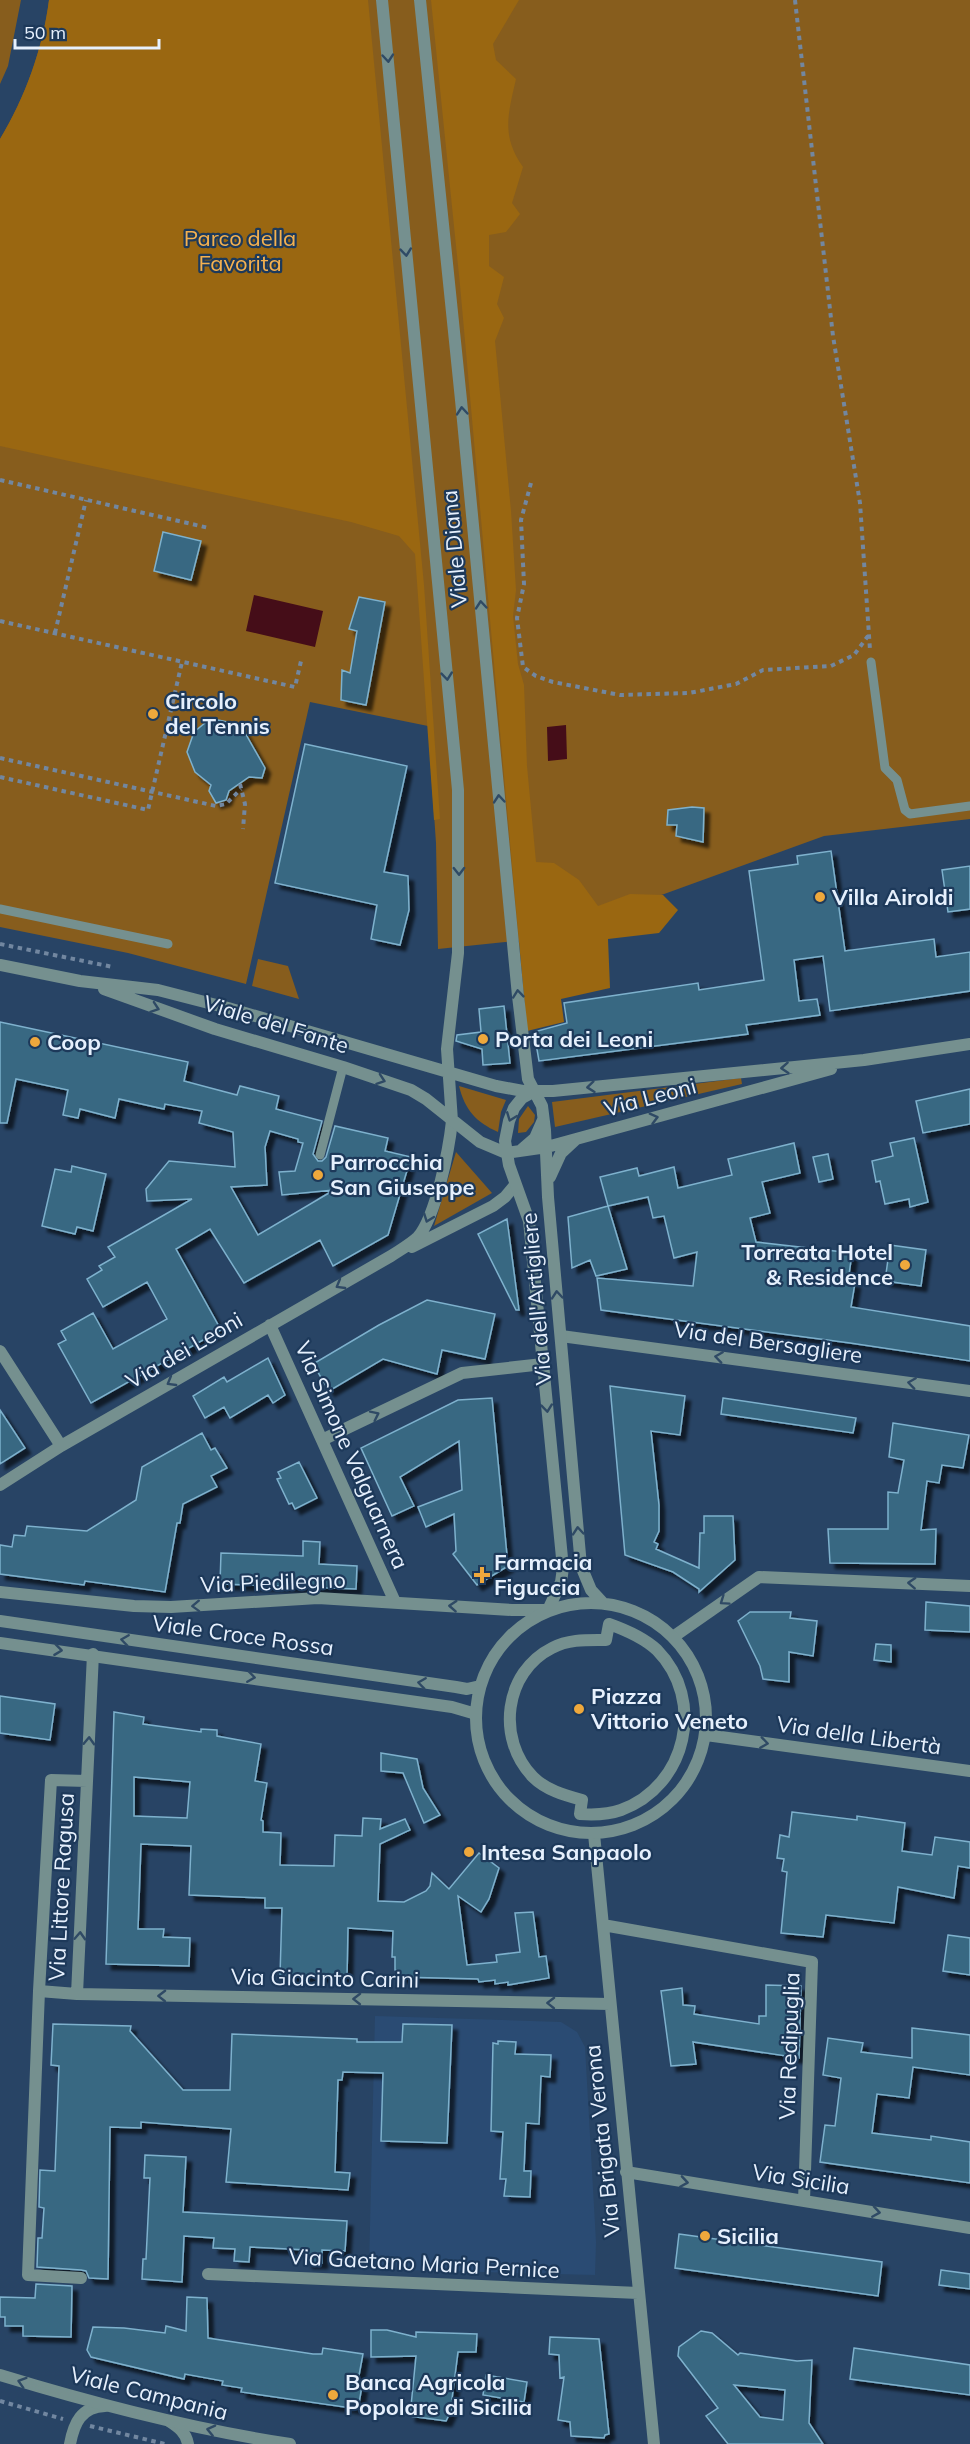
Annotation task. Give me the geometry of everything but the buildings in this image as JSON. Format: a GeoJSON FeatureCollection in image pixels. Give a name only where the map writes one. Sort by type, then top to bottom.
{"type":"FeatureCollection","features":[{"type":"Feature","properties":{"kind":"street","name":"Viale Diana"},"geometry":{"type":"LineString","coordinates":[[382,0],[459,790],[458,953],[447,1049],[452,1121],[446,1159],[427,1223],[417,1238],[391,1256]]}},
{"type":"Feature","properties":{"kind":"street","name":"Viale Diana"},"geometry":{"type":"LineString","coordinates":[[420,0],[518,996],[526,1069],[535,1092]]}},
{"type":"Feature","properties":{"kind":"street","name":"Viale del Fante"},"geometry":{"type":"LineString","coordinates":[[0,965],[80,981],[158,990],[447,1071]]}},
{"type":"Feature","properties":{"kind":"street","name":"Viale del Fante"},"geometry":{"type":"LineString","coordinates":[[80,981],[215,1029],[411,1090],[426,1099],[452,1121]]}},
{"type":"Feature","properties":{"kind":"street","name":"Via Leoni"},"geometry":{"type":"LineString","coordinates":[[447,1071],[496,1086],[535,1092],[864,1060],[970,1044]]}},
{"type":"Feature","properties":{"kind":"street","name":"Via Leoni"},"geometry":{"type":"LineString","coordinates":[[512,1153],[547,1147],[864,1060]]}},
{"type":"Feature","properties":{"kind":"street","name":"Via dell'Artigliere"},"geometry":{"type":"LineString","coordinates":[[548,1610],[561,1582],[563,1568],[529,1221],[516,1185],[512,1153],[506,1131],[511,1114],[522,1098],[535,1092],[544,1116],[548,1197],[581,1566],[591,1590],[603,1603]]}},
{"type":"Feature","properties":{"kind":"street"},"geometry":{"type":"LineString","coordinates":[[452,1121],[480,1142],[512,1153],[524,1150],[535,1138],[544,1116]]}},
{"type":"Feature","properties":{"kind":"street"},"geometry":{"type":"LineString","coordinates":[[548,1197],[555,1163],[561,1153],[577,1138]]}},
{"type":"Feature","properties":{"kind":"street","name":"Via dell'Artigliere"},"geometry":{"type":"LineString","coordinates":[[480,1142],[516,1185]]}},
{"type":"Feature","properties":{"kind":"street"},"geometry":{"type":"LineString","coordinates":[[391,1256],[420,1244],[493,1206],[506,1197],[516,1185]]}},
{"type":"Feature","properties":{"kind":"street","name":"Via dei Leoni"},"geometry":{"type":"LineString","coordinates":[[0,1485],[61,1446],[391,1256]]}},
{"type":"Feature","properties":{"kind":"street","name":"Via Simone Valguarnera"},"geometry":{"type":"LineString","coordinates":[[270,1325],[395,1602]]}},
{"type":"Feature","properties":{"kind":"street","name":"Via del Bersagliere"},"geometry":{"type":"LineString","coordinates":[[561,1336],[970,1391]]}},
{"type":"Feature","properties":{"kind":"street"},"geometry":{"type":"LineString","coordinates":[[0,1351],[61,1446]]}},
{"type":"Feature","properties":{"kind":"street"},"geometry":{"type":"LineString","coordinates":[[322,1440],[462,1372],[543,1364]]}},
{"type":"Feature","properties":{"kind":"street"},"geometry":{"type":"LineString","coordinates":[[673,1636],[759,1577],[970,1586]]}},
{"type":"Feature","properties":{"kind":"street","name":"Via Piedilegno"},"geometry":{"type":"LineString","coordinates":[[0,1592],[145,1606],[308,1599],[548,1610]]}},
{"type":"Feature","properties":{"kind":"street"},"geometry":{"type":"LineString","coordinates":[[603,1603],[639,1613],[673,1636],[689,1657],[701,1681],[707,1715],[706,1735],[698,1762],[683,1789],[661,1810],[634,1826],[594,1834],[579,1834],[554,1828],[530,1817],[510,1801],[494,1781],[482,1758],[476,1733],[476,1714],[480,1686],[490,1662],[509,1637],[548,1610],[563,1604],[603,1603]]}},
{"type":"Feature","properties":{"kind":"street","name":"Viale Croce Rossa"},"geometry":{"type":"LineString","coordinates":[[0,1622],[456,1688],[467,1689],[480,1686]]}},
{"type":"Feature","properties":{"kind":"street"},"geometry":{"type":"LineString","coordinates":[[609,1624],[643,1639],[667,1662],[681,1691],[684,1707],[683,1740],[671,1770],[649,1794],[621,1810],[605,1815],[580,1814],[582,1800],[547,1788],[523,1766],[515,1751],[511,1735],[511,1706],[517,1683],[538,1657],[568,1642],[606,1640],[609,1624]]}},
{"type":"Feature","properties":{"kind":"street","name":"Viale Croce Rossa"},"geometry":{"type":"LineString","coordinates":[[0,1643],[93,1654],[452,1707],[476,1714]]}},
{"type":"Feature","properties":{"kind":"street","name":"Via Littore Ragusa"},"geometry":{"type":"LineString","coordinates":[[77,1994],[93,1654]]}},
{"type":"Feature","properties":{"kind":"street","name":"Via della Libertà"},"geometry":{"type":"LineString","coordinates":[[706,1735],[970,1771]]}},
{"type":"Feature","properties":{"kind":"street","name":"Via Littore Ragusa"},"geometry":{"type":"LineString","coordinates":[[81,2278],[28,2275],[39,1991],[51,1780],[87,1781]]}},
{"type":"Feature","properties":{"kind":"street","name":"Via Brigata Verona"},"geometry":{"type":"LineString","coordinates":[[594,1834],[654,2444]]}},
{"type":"Feature","properties":{"kind":"street","name":"Via Redipuglia"},"geometry":{"type":"LineString","coordinates":[[603,1924],[812,1962],[804,2201]]}},
{"type":"Feature","properties":{"kind":"street","name":"Via Giacinto Carini"},"geometry":{"type":"LineString","coordinates":[[39,1991],[77,1994],[610,2004]]}},
{"type":"Feature","properties":{"kind":"street","name":"Via Sicilia"},"geometry":{"type":"LineString","coordinates":[[626,2172],[970,2228]]}},
{"type":"Feature","properties":{"kind":"street","name":"Via Gaetano Maria Pernice"},"geometry":{"type":"LineString","coordinates":[[208,2274],[638,2293]]}},
{"type":"Feature","properties":{"kind":"street","name":"Viale Campania"},"geometry":{"type":"LineString","coordinates":[[0,2375],[106,2406],[169,2421],[221,2433],[290,2444]]}},
{"type":"Feature","properties":{"kind":"street"},"geometry":{"type":"LineString","coordinates":[[70,2444],[75,2422],[81,2415],[94,2406],[106,2406]]}},
{"type":"Feature","properties":{"kind":"street"},"geometry":{"type":"LineString","coordinates":[[169,2421],[180,2428],[188,2444]]}},
{"type":"Feature","properties":{"kind":"lane"},"geometry":{"type":"LineString","coordinates":[[871,662],[885,768],[897,780],[905,810],[910,814],[970,806]]}},
{"type":"Feature","properties":{"kind":"lane"},"geometry":{"type":"LineString","coordinates":[[0,909],[168,944]]}},
{"type":"Feature","properties":{"kind":"lane"},"geometry":{"type":"LineString","coordinates":[[321,1155],[343,1067]]}},
{"type":"Feature","properties":{"kind":"path"},"geometry":{"type":"LineString","coordinates":[[795,0],[833,336],[860,503],[871,662]]}},
{"type":"Feature","properties":{"kind":"path"},"geometry":{"type":"LineString","coordinates":[[0,480],[209,528]]}},
{"type":"Feature","properties":{"kind":"path"},"geometry":{"type":"LineString","coordinates":[[531,483],[521,520],[524,584],[517,618],[523,667],[536,676],[620,695],[689,693],[736,684],[763,670],[831,666],[854,655],[868,635]]}},
{"type":"Feature","properties":{"kind":"path"},"geometry":{"type":"LineString","coordinates":[[55,633],[86,500]]}},
{"type":"Feature","properties":{"kind":"path"},"geometry":{"type":"LineString","coordinates":[[0,621],[295,687],[301,661]]}},
{"type":"Feature","properties":{"kind":"path"},"geometry":{"type":"LineString","coordinates":[[0,777],[148,810],[182,662]]}},
{"type":"Feature","properties":{"kind":"path"},"geometry":{"type":"LineString","coordinates":[[0,758],[216,806],[226,804],[241,786],[245,804],[243,829]]}},
{"type":"Feature","properties":{"kind":"shaded area"},"geometry":{"type":"Polygon","coordinates":[[[254,595],[323,611],[315,647],[246,631],[254,595]]]}},
{"type":"Feature","properties":{"kind":"shaded area"},"geometry":{"type":"Polygon","coordinates":[[[566,725],[567,759],[548,761],[547,727],[566,725]]]}},
{"type":"Feature","properties":{"kind":"shaded area"},"geometry":{"type":"Polygon","coordinates":[[[375,2016],[561,2022],[577,2032],[585,2047],[596,2242],[595,2275],[369,2269],[375,2016]]]}},
{"type":"Feature","properties":{"kind":"green space"},"geometry":{"type":"Polygon","coordinates":[[[0,0],[21,0],[8,66],[0,84],[0,0]]]}},
{"type":"Feature","properties":{"kind":"green space"},"geometry":{"type":"Polygon","coordinates":[[[49,0],[970,0],[970,819],[824,836],[543,938],[438,949],[436,843],[428,726],[310,702],[246,984],[128,953],[0,927],[0,139],[32,72],[49,0]]]}},
{"type":"Feature","properties":{"kind":"green space","name":"Parco della Favorita"},"geometry":{"type":"Polygon","coordinates":[[[49,0],[368,0],[424,585],[440,819],[434,820],[415,554],[399,536],[351,522],[0,446],[0,139],[32,72],[49,0]]]}},
{"type":"Feature","properties":{"kind":"green space"},"geometry":{"type":"Polygon","coordinates":[[[431,0],[519,0],[493,44],[496,60],[516,79],[508,125],[512,145],[523,167],[512,203],[520,214],[506,232],[489,235],[489,266],[504,277],[497,304],[504,318],[495,341],[511,511],[516,590],[513,616],[518,664],[524,685],[527,766],[536,862],[554,863],[579,880],[598,906],[630,894],[663,895],[678,910],[659,933],[608,939],[610,988],[561,999],[564,1022],[527,1031],[460,285],[431,0]]]}},
{"type":"Feature","properties":{"kind":"green space"},"geometry":{"type":"Polygon","coordinates":[[[258,959],[288,966],[299,999],[252,986],[258,959]]]}},
{"type":"Feature","properties":{"kind":"green space"},"geometry":{"type":"Polygon","coordinates":[[[741,1078],[742,1084],[555,1127],[552,1102],[741,1078]]]}},
{"type":"Feature","properties":{"kind":"green space"},"geometry":{"type":"Polygon","coordinates":[[[459,1086],[506,1100],[501,1112],[498,1132],[483,1124],[472,1114],[459,1086]]]}},
{"type":"Feature","properties":{"kind":"green space"},"geometry":{"type":"Polygon","coordinates":[[[528,1106],[535,1115],[534,1122],[526,1132],[518,1133],[519,1119],[528,1106]]]}},
{"type":"Feature","properties":{"kind":"green space"},"geometry":{"type":"Polygon","coordinates":[[[456,1152],[492,1193],[434,1226],[456,1152]]]}},
{"type":"Feature","properties":{"kind":"place","name":"Circolo del Tennis"},"geometry":{"type":"Point","coordinates":[153,714]}},
{"type":"Feature","properties":{"kind":"place","name":"Villa Airoldi"},"geometry":{"type":"Point","coordinates":[820,897]}},
{"type":"Feature","properties":{"kind":"place","name":"Porta dei Leoni"},"geometry":{"type":"Point","coordinates":[483,1039]}},
{"type":"Feature","properties":{"kind":"place","name":"Coop"},"geometry":{"type":"Point","coordinates":[35,1042]}},
{"type":"Feature","properties":{"kind":"place","name":"Parrocchia San Giuseppe"},"geometry":{"type":"Point","coordinates":[318,1175]}},
{"type":"Feature","properties":{"kind":"place","name":"Torreata Hotel & Residence"},"geometry":{"type":"Point","coordinates":[905,1265]}},
{"type":"Feature","properties":{"kind":"place","name":"Farmacia Figuccia"},"geometry":{"type":"Point","coordinates":[482,1575]}},
{"type":"Feature","properties":{"kind":"place","name":"Piazza Vittorio Veneto"},"geometry":{"type":"Point","coordinates":[579,1709]}},
{"type":"Feature","properties":{"kind":"place","name":"Intesa Sanpaolo"},"geometry":{"type":"Point","coordinates":[469,1852]}},
{"type":"Feature","properties":{"kind":"place","name":"Sicilia"},"geometry":{"type":"Point","coordinates":[705,2236]}},
{"type":"Feature","properties":{"kind":"place","name":"Banca Agricola Popolare di Sicilia"},"geometry":{"type":"Point","coordinates":[333,2395]}}]}
